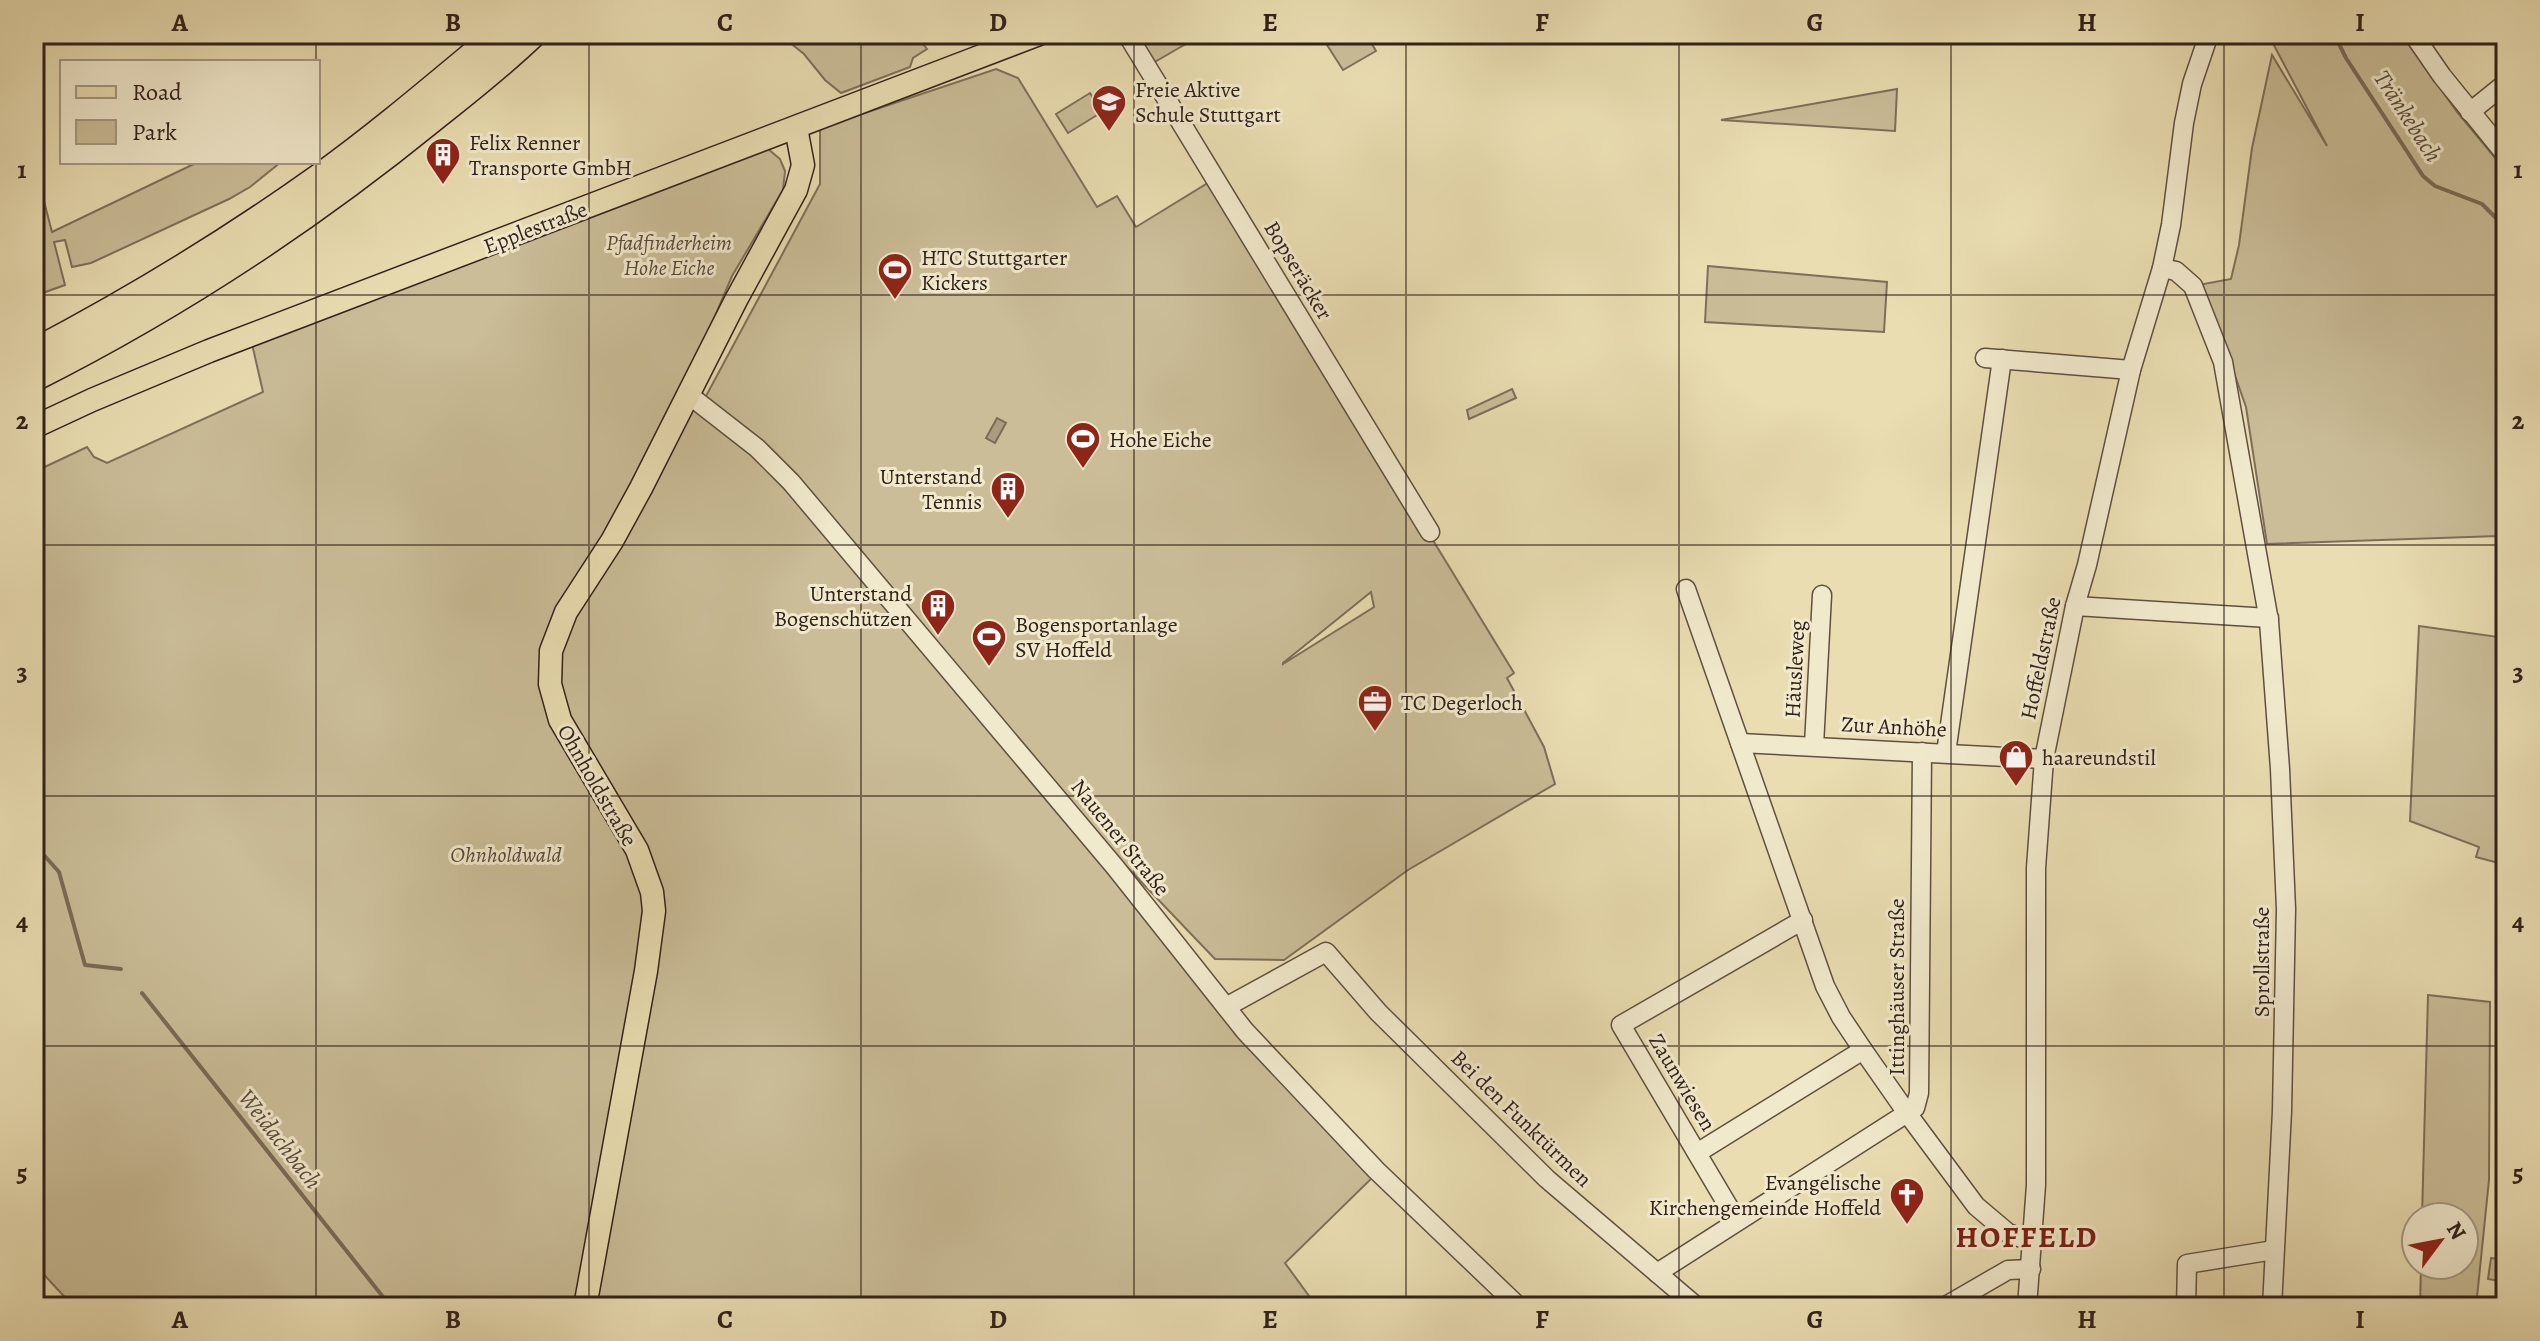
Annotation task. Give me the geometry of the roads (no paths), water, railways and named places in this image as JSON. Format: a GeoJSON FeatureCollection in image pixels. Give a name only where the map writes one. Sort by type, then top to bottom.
{"type":"FeatureCollection","features":[{"type":"Feature","properties":{"kind":"highway"},"geometry":{"type":"LineString","coordinates":[[99,330],[224,241],[282,204],[386,127],[498,34]]}},
{"type":"Feature","properties":{"kind":"highway"},"geometry":{"type":"LineString","coordinates":[[34,378],[69,347],[248,255],[337,193],[466,92],[533,34]]}},
{"type":"Feature","properties":{"kind":"highway"},"geometry":{"type":"LineString","coordinates":[[34,352],[69,347]]}},
{"type":"Feature","properties":{"kind":"main road","name":"Epplestraße"},"geometry":{"type":"LineString","coordinates":[[34,427],[223,346],[1039,34]]}},
{"type":"Feature","properties":{"kind":"main road","name":"Ohnholdstraße"},"geometry":{"type":"LineString","coordinates":[[585,1307],[646,971],[654,911],[652,892],[637,850],[560,720],[553,702],[549,668],[556,633],[566,612],[612,541],[796,190],[803,165],[796,128]]}},
{"type":"Feature","properties":{"kind":"street","name":"Bopseräcker"},"geometry":{"type":"LineString","coordinates":[[1127,34],[1430,532]]}},
{"type":"Feature","properties":{"kind":"street","name":"Hoffeldstraße"},"geometry":{"type":"LineString","coordinates":[[2027,1307],[2036,1185],[2036,868],[2044,759],[2075,606],[2131,370],[2162,268],[2189,97],[2209,34]]}},
{"type":"Feature","properties":{"kind":"street"},"geometry":{"type":"LineString","coordinates":[[2413,34],[2506,155]]}},
{"type":"Feature","properties":{"kind":"street"},"geometry":{"type":"LineString","coordinates":[[2470,112],[2506,83]]}},
{"type":"Feature","properties":{"kind":"street","name":"Sprollstraße"},"geometry":{"type":"LineString","coordinates":[[2162,268],[2176,271],[2193,286],[2223,362],[2269,618],[2286,909],[2282,1111],[2272,1307]]}},
{"type":"Feature","properties":{"kind":"street"},"geometry":{"type":"LineString","coordinates":[[1946,753],[1994,358],[2131,370]]}},
{"type":"Feature","properties":{"kind":"street","name":"Nauener Straße"},"geometry":{"type":"LineString","coordinates":[[689,395],[757,448],[791,482],[1096,844],[1293,1084],[1376,1170],[1519,1307]]}},
{"type":"Feature","properties":{"kind":"street"},"geometry":{"type":"LineString","coordinates":[[1686,589],[1825,986],[1841,1017],[1976,1206],[2008,1233],[2033,1242]]}},
{"type":"Feature","properties":{"kind":"street","name":"Häusleweg"},"geometry":{"type":"LineString","coordinates":[[1814,745],[1822,595]]}},
{"type":"Feature","properties":{"kind":"street"},"geometry":{"type":"LineString","coordinates":[[2075,606],[2269,618]]}},
{"type":"Feature","properties":{"kind":"street","name":"Zur Anhöhe"},"geometry":{"type":"LineString","coordinates":[[1740,743],[2044,759]]}},
{"type":"Feature","properties":{"kind":"street","name":"Ittinghäuser Straße"},"geometry":{"type":"LineString","coordinates":[[1907,1113],[1915,1108],[1919,1093],[1922,752]]}},
{"type":"Feature","properties":{"kind":"street","name":"Zaunwiesen"},"geometry":{"type":"LineString","coordinates":[[1737,1221],[1621,1025],[1803,920]]}},
{"type":"Feature","properties":{"kind":"street","name":"Bei den Funktürmen"},"geometry":{"type":"LineString","coordinates":[[1222,1001],[1326,952],[1378,1012],[1547,1179],[1697,1307]]}},
{"type":"Feature","properties":{"kind":"street"},"geometry":{"type":"LineString","coordinates":[[1697,1153],[1863,1050]]}},
{"type":"Feature","properties":{"kind":"street"},"geometry":{"type":"LineString","coordinates":[[1657,1273],[1907,1113]]}},
{"type":"Feature","properties":{"kind":"street"},"geometry":{"type":"LineString","coordinates":[[2186,1307],[2187,1264],[2274,1250]]}},
{"type":"Feature","properties":{"kind":"street"},"geometry":{"type":"LineString","coordinates":[[1944,1307],[2008,1270],[2031,1269]]}},
{"type":"Feature","properties":{"kind":"waterway","name":"Tränkebach"},"geometry":{"type":"LineString","coordinates":[[2334,34],[2346,58],[2423,176],[2435,186],[2482,204],[2506,228]]}},
{"type":"Feature","properties":{"kind":"waterway","name":"Weidachbach"},"geometry":{"type":"LineString","coordinates":[[34,844],[59,872],[85,965],[121,969]]}},
{"type":"Feature","properties":{"kind":"waterway","name":"Weidachbach"},"geometry":{"type":"LineString","coordinates":[[142,993],[391,1307]]}},
{"type":"Feature","properties":{"kind":"place","name":"Freie Aktive Schule Stuttgart"},"geometry":{"type":"Point","coordinates":[1109,133]}},
{"type":"Feature","properties":{"kind":"place","name":"Felix Renner Transporte GmbH"},"geometry":{"type":"Point","coordinates":[443,186]}},
{"type":"Feature","properties":{"kind":"place","name":"HTC Stuttgarter Kickers"},"geometry":{"type":"Point","coordinates":[895,301]}},
{"type":"Feature","properties":{"kind":"place","name":"Hohe Eiche"},"geometry":{"type":"Point","coordinates":[1083,470]}},
{"type":"Feature","properties":{"kind":"place","name":"Unterstand Tennis"},"geometry":{"type":"Point","coordinates":[1008,520]}},
{"type":"Feature","properties":{"kind":"place","name":"Unterstand Bogenschützen"},"geometry":{"type":"Point","coordinates":[938,637]}},
{"type":"Feature","properties":{"kind":"place","name":"Bogensportanlage SV Hoffeld"},"geometry":{"type":"Point","coordinates":[989,668]}},
{"type":"Feature","properties":{"kind":"place","name":"TC Degerloch"},"geometry":{"type":"Point","coordinates":[1375,733]}},
{"type":"Feature","properties":{"kind":"place","name":"haareundstil"},"geometry":{"type":"Point","coordinates":[2016,788]}},
{"type":"Feature","properties":{"kind":"place","name":"Evangelische Kirchengemeinde Hoffeld"},"geometry":{"type":"Point","coordinates":[1907,1226]}},
{"type":"Feature","properties":{"kind":"district","name":"HOFFELD"},"geometry":{"type":"Point","coordinates":[2027,1237]}},
{"type":"Feature","properties":{"kind":"park label","name":"Pfadfinderheim Hohe Eiche"},"geometry":{"type":"Point","coordinates":[669,254]}},
{"type":"Feature","properties":{"kind":"park label","name":"Ohnholdwald"},"geometry":{"type":"Point","coordinates":[506,854]}}]}
